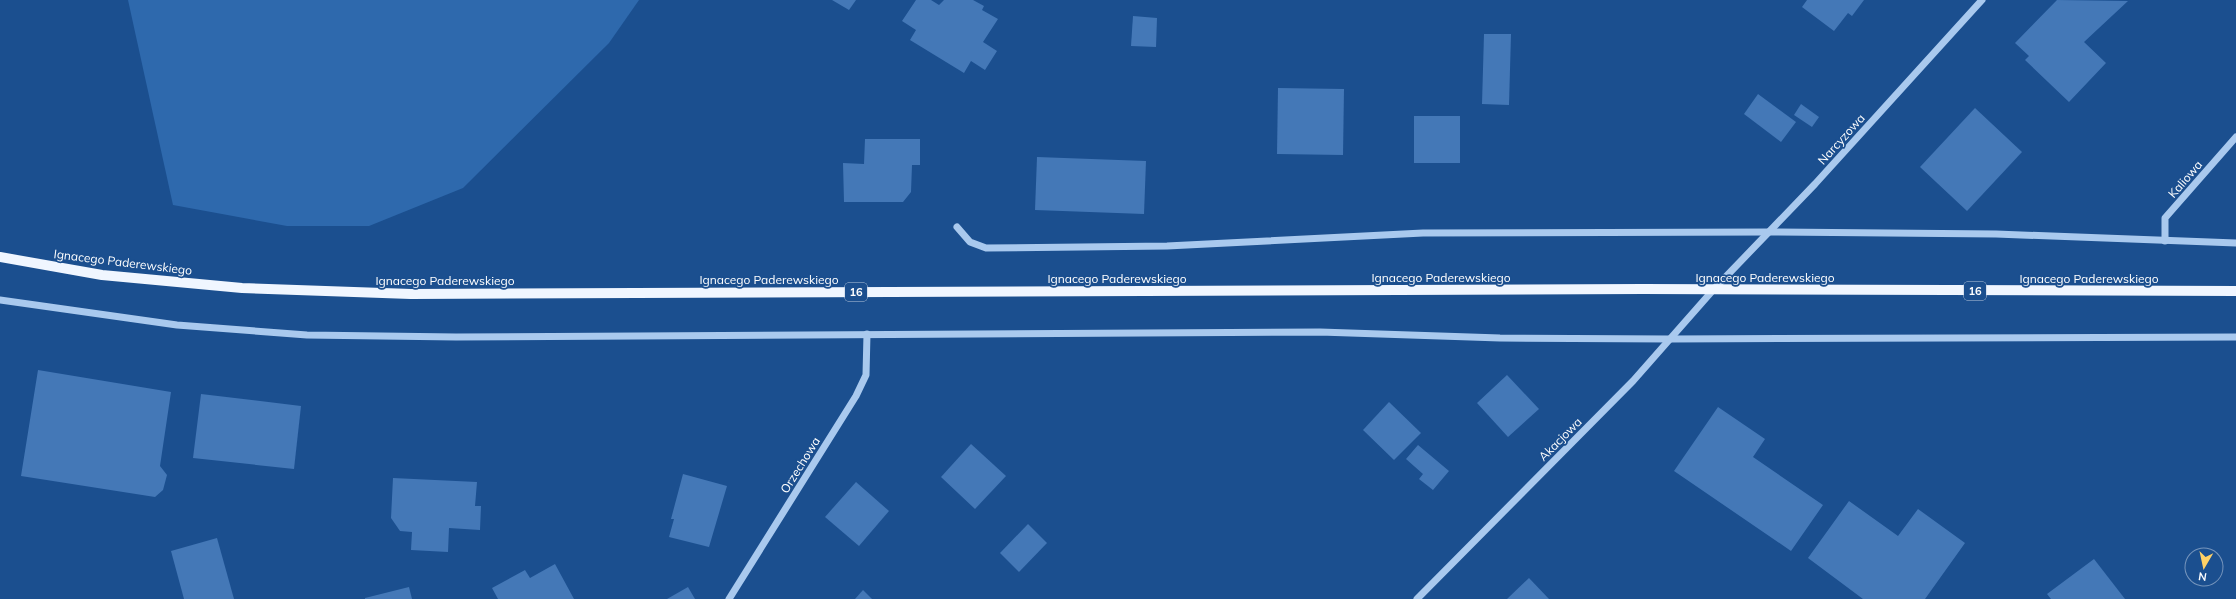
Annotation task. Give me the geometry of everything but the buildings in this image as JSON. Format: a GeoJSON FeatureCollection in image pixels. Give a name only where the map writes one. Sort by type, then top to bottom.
{"type":"FeatureCollection","features":[{"type":"Feature","properties":{"kind":"main road","name":"Ignacego Paderewskiego"},"geometry":{"type":"LineString","coordinates":[[0,257],[102,274],[242,288],[411,294],[1714,289],[2236,291]]}},
{"type":"Feature","properties":{"kind":"street","name":"Narcyzowa"},"geometry":{"type":"LineString","coordinates":[[1714,289],[1771,232],[1982,0]]}},
{"type":"Feature","properties":{"kind":"street","name":"Kaliowa"},"geometry":{"type":"LineString","coordinates":[[2165,241],[2165,218],[2236,137]]}},
{"type":"Feature","properties":{"kind":"street"},"geometry":{"type":"LineString","coordinates":[[957,227],[970,242],[986,248],[1167,246],[1423,233],[1771,232],[1996,234],[2236,243]]}},
{"type":"Feature","properties":{"kind":"street","name":"Akacjowa"},"geometry":{"type":"LineString","coordinates":[[1417,599],[1633,381],[1714,289]]}},
{"type":"Feature","properties":{"kind":"street"},"geometry":{"type":"LineString","coordinates":[[0,300],[177,325],[307,335],[456,337],[1320,332],[1500,338],[1670,339],[2236,337]]}},
{"type":"Feature","properties":{"kind":"street","name":"Orzechowa"},"geometry":{"type":"LineString","coordinates":[[729,599],[856,396],[866,375],[867,334]]}},
{"type":"Feature","properties":{"kind":"shaded area"},"geometry":{"type":"Polygon","coordinates":[[[128,0],[639,0],[609,43],[463,188],[369,226],[287,226],[173,205],[128,0]]]}}]}
